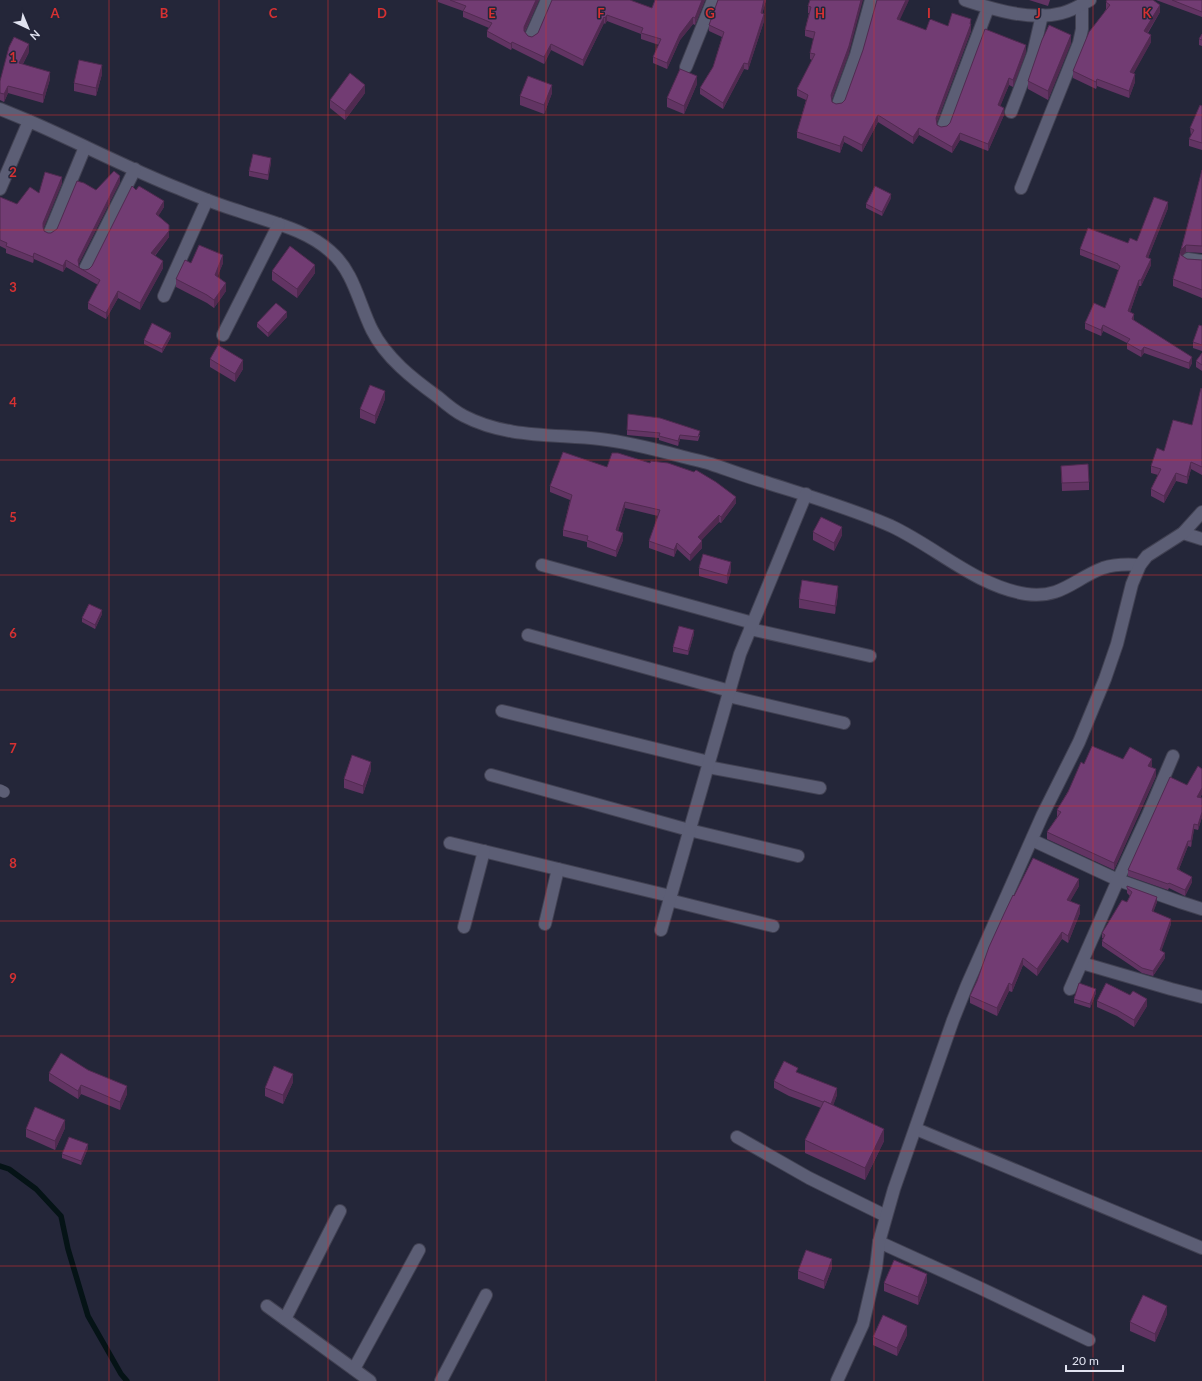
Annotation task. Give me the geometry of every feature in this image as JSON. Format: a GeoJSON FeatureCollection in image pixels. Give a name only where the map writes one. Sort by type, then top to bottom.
{"type":"FeatureCollection","features":[{"type":"Feature","properties":{"kind":"street"},"geometry":{"type":"LineString","coordinates":[[531,36],[547,0]]}},
{"type":"Feature","properties":{"kind":"street"},"geometry":{"type":"LineString","coordinates":[[686,67],[713,0]]}},
{"type":"Feature","properties":{"kind":"street"},"geometry":{"type":"LineString","coordinates":[[838,104],[856,55],[871,0]]}},
{"type":"Feature","properties":{"kind":"street"},"geometry":{"type":"LineString","coordinates":[[970,1],[1001,11],[1042,15],[1062,13],[1086,2]]}},
{"type":"Feature","properties":{"kind":"street"},"geometry":{"type":"LineString","coordinates":[[1022,188],[1079,43],[1086,2]]}},
{"type":"Feature","properties":{"kind":"street"},"geometry":{"type":"LineString","coordinates":[[943,127],[988,8]]}},
{"type":"Feature","properties":{"kind":"street"},"geometry":{"type":"LineString","coordinates":[[1011,112],[1033,54],[1042,15]]}},
{"type":"Feature","properties":{"kind":"street"},"geometry":{"type":"LineString","coordinates":[[0,109],[135,169],[154,179],[207,200],[279,224],[310,237],[332,253],[343,266],[352,280],[365,316],[374,334],[397,364],[412,378],[461,414],[476,421],[509,431],[525,434],[601,439],[657,450],[708,463],[858,512],[893,527],[973,574],[1022,593],[1046,594],[1072,586],[1092,573],[1106,567],[1120,564],[1140,564]]}},
{"type":"Feature","properties":{"kind":"street"},"geometry":{"type":"LineString","coordinates":[[0,189],[29,121]]}},
{"type":"Feature","properties":{"kind":"street"},"geometry":{"type":"LineString","coordinates":[[50,232],[85,147]]}},
{"type":"Feature","properties":{"kind":"street"},"geometry":{"type":"LineString","coordinates":[[85,269],[135,169]]}},
{"type":"Feature","properties":{"kind":"street"},"geometry":{"type":"LineString","coordinates":[[164,296],[207,200]]}},
{"type":"Feature","properties":{"kind":"street"},"geometry":{"type":"LineString","coordinates":[[223,334],[279,224]]}},
{"type":"Feature","properties":{"kind":"street"},"geometry":{"type":"LineString","coordinates":[[1188,259],[1202,261]]}},
{"type":"Feature","properties":{"kind":"street"},"geometry":{"type":"LineString","coordinates":[[661,930],[740,654],[806,494]]}},
{"type":"Feature","properties":{"kind":"street"},"geometry":{"type":"LineString","coordinates":[[837,1381],[862,1324],[876,1268],[879,1242],[894,1189],[966,985],[1042,816],[1079,742],[1105,679],[1117,644],[1132,584],[1140,564],[1147,556],[1183,533],[1202,512]]}},
{"type":"Feature","properties":{"kind":"street"},"geometry":{"type":"LineString","coordinates":[[1183,533],[1202,539]]}},
{"type":"Feature","properties":{"kind":"street"},"geometry":{"type":"LineString","coordinates":[[542,565],[752,626],[870,656]]}},
{"type":"Feature","properties":{"kind":"street"},"geometry":{"type":"LineString","coordinates":[[528,635],[729,693],[844,723]]}},
{"type":"Feature","properties":{"kind":"street"},"geometry":{"type":"LineString","coordinates":[[502,711],[708,765],[820,788]]}},
{"type":"Feature","properties":{"kind":"street"},"geometry":{"type":"LineString","coordinates":[[1070,989],[1118,880],[1148,817],[1173,756]]}},
{"type":"Feature","properties":{"kind":"street"},"geometry":{"type":"LineString","coordinates":[[491,775],[689,830],[798,856]]}},
{"type":"Feature","properties":{"kind":"street"},"geometry":{"type":"LineString","coordinates":[[1032,840],[1118,880],[1202,909]]}},
{"type":"Feature","properties":{"kind":"street"},"geometry":{"type":"LineString","coordinates":[[450,843],[558,869],[773,926]]}},
{"type":"Feature","properties":{"kind":"street"},"geometry":{"type":"LineString","coordinates":[[464,928],[484,851]]}},
{"type":"Feature","properties":{"kind":"street"},"geometry":{"type":"LineString","coordinates":[[545,924],[558,869]]}},
{"type":"Feature","properties":{"kind":"street"},"geometry":{"type":"LineString","coordinates":[[1082,963],[1202,997]]}},
{"type":"Feature","properties":{"kind":"street"},"geometry":{"type":"LineString","coordinates":[[916,1129],[1202,1248]]}},
{"type":"Feature","properties":{"kind":"street"},"geometry":{"type":"LineString","coordinates":[[737,1137],[810,1178],[886,1216]]}},
{"type":"Feature","properties":{"kind":"street"},"geometry":{"type":"LineString","coordinates":[[286,1319],[340,1212]]}},
{"type":"Feature","properties":{"kind":"street"},"geometry":{"type":"LineString","coordinates":[[879,1242],[1089,1340]]}},
{"type":"Feature","properties":{"kind":"street"},"geometry":{"type":"LineString","coordinates":[[354,1369],[419,1250]]}},
{"type":"Feature","properties":{"kind":"street"},"geometry":{"type":"LineString","coordinates":[[441,1381],[486,1295]]}},
{"type":"Feature","properties":{"kind":"street"},"geometry":{"type":"LineString","coordinates":[[267,1306],[370,1381]]}},
{"type":"Feature","properties":{"kind":"building"},"geometry":{"type":"Polygon","coordinates":[[[450,0],[536,0],[524,27],[524,31],[528,36],[532,37],[538,33],[552,0],[630,0],[652,8],[655,0],[702,0],[695,18],[693,17],[680,34],[667,63],[653,57],[661,39],[641,33],[643,28],[607,15],[605,18],[604,17],[583,60],[551,44],[544,57],[512,42],[511,44],[487,31],[492,23],[463,11],[466,6],[450,0]]]}},
{"type":"Feature","properties":{"kind":"building"},"geometry":{"type":"Polygon","coordinates":[[[718,0],[764,0],[761,13],[764,14],[748,64],[744,63],[723,103],[700,88],[713,67],[724,32],[709,25],[718,0]]]}},
{"type":"Feature","properties":{"kind":"building"},"geometry":{"type":"Polygon","coordinates":[[[810,0],[861,0],[849,46],[831,95],[832,102],[836,104],[842,103],[845,100],[863,50],[877,0],[906,0],[897,19],[926,30],[930,19],[948,26],[952,13],[971,19],[971,24],[936,118],[937,125],[941,127],[947,126],[950,123],[985,29],[1026,45],[1013,80],[1009,78],[998,105],[1004,108],[988,144],[960,133],[952,147],[919,128],[913,137],[878,115],[862,145],[844,136],[840,146],[797,132],[808,95],[797,89],[815,54],[810,53],[815,32],[805,30],[811,7],[808,6],[810,0]]]}},
{"type":"Feature","properties":{"kind":"building"},"geometry":{"type":"Polygon","coordinates":[[[1107,0],[1153,0],[1160,5],[1144,31],[1151,35],[1130,72],[1135,74],[1129,91],[1097,79],[1096,82],[1073,71],[1089,32],[1110,5],[1106,2],[1107,0]]]}},
{"type":"Feature","properties":{"kind":"building"},"geometry":{"type":"Polygon","coordinates":[[[1172,0],[1202,0],[1202,12],[1172,0]]]}},
{"type":"Feature","properties":{"kind":"building"},"geometry":{"type":"Polygon","coordinates":[[[1049,25],[1071,35],[1048,91],[1028,81],[1042,40],[1049,25]]]}},
{"type":"Feature","properties":{"kind":"building"},"geometry":{"type":"Polygon","coordinates":[[[14,37],[29,44],[19,63],[50,72],[43,95],[8,86],[4,94],[0,93],[0,81],[9,47],[14,37]]]}},
{"type":"Feature","properties":{"kind":"building"},"geometry":{"type":"Polygon","coordinates":[[[79,60],[102,65],[96,88],[74,83],[79,60]]]}},
{"type":"Feature","properties":{"kind":"building"},"geometry":{"type":"Polygon","coordinates":[[[680,69],[697,76],[684,106],[667,98],[680,69]]]}},
{"type":"Feature","properties":{"kind":"building"},"geometry":{"type":"Polygon","coordinates":[[[350,73],[365,85],[345,111],[330,100],[350,73]]]}},
{"type":"Feature","properties":{"kind":"building"},"geometry":{"type":"Polygon","coordinates":[[[528,76],[552,85],[544,105],[520,96],[528,76]]]}},
{"type":"Feature","properties":{"kind":"building"},"geometry":{"type":"Polygon","coordinates":[[[1200,105],[1202,106],[1202,143],[1189,139],[1194,130],[1190,128],[1200,105]]]}},
{"type":"Feature","properties":{"kind":"building"},"geometry":{"type":"Polygon","coordinates":[[[253,154],[271,158],[268,175],[249,171],[253,154]]]}},
{"type":"Feature","properties":{"kind":"building"},"geometry":{"type":"Polygon","coordinates":[[[1202,170],[1202,246],[1186,245],[1181,250],[1202,170]]]}},
{"type":"Feature","properties":{"kind":"building"},"geometry":{"type":"Polygon","coordinates":[[[114,171],[120,176],[78,260],[79,267],[81,269],[66,260],[63,266],[34,253],[33,257],[6,246],[7,243],[0,240],[0,197],[17,204],[30,187],[39,193],[45,172],[62,177],[43,223],[44,231],[51,233],[57,229],[77,181],[96,190],[114,171]]]}},
{"type":"Feature","properties":{"kind":"building"},"geometry":{"type":"Polygon","coordinates":[[[132,186],[136,190],[139,186],[164,201],[156,214],[169,225],[169,231],[151,253],[163,261],[140,303],[118,291],[106,313],[88,303],[100,280],[82,269],[89,269],[92,266],[132,186]]]}},
{"type":"Feature","properties":{"kind":"building"},"geometry":{"type":"Polygon","coordinates":[[[875,186],[891,194],[882,212],[866,204],[875,186]]]}},
{"type":"Feature","properties":{"kind":"building"},"geometry":{"type":"Polygon","coordinates":[[[1154,197],[1168,202],[1146,257],[1151,259],[1141,280],[1139,280],[1128,311],[1134,314],[1132,319],[1192,357],[1189,363],[1144,347],[1141,351],[1127,343],[1130,339],[1103,325],[1101,330],[1085,323],[1094,303],[1105,308],[1120,266],[1080,249],[1088,228],[1128,243],[1130,238],[1137,241],[1154,197]]]}},
{"type":"Feature","properties":{"kind":"building"},"geometry":{"type":"Polygon","coordinates":[[[199,245],[223,255],[215,275],[226,283],[214,300],[176,279],[185,260],[191,263],[199,245]]]}},
{"type":"Feature","properties":{"kind":"building"},"geometry":{"type":"Polygon","coordinates":[[[290,246],[315,265],[297,289],[272,271],[290,246]]]}},
{"type":"Feature","properties":{"kind":"building"},"geometry":{"type":"Polygon","coordinates":[[[1181,251],[1181,255],[1187,259],[1202,260],[1202,290],[1173,279],[1181,251]]]}},
{"type":"Feature","properties":{"kind":"building"},"geometry":{"type":"Polygon","coordinates":[[[276,303],[287,312],[268,333],[257,323],[276,303]]]}},
{"type":"Feature","properties":{"kind":"building"},"geometry":{"type":"Polygon","coordinates":[[[152,323],[171,333],[162,349],[144,340],[152,323]]]}},
{"type":"Feature","properties":{"kind":"building"},"geometry":{"type":"Polygon","coordinates":[[[1199,325],[1202,326],[1202,345],[1193,342],[1199,325]]]}},
{"type":"Feature","properties":{"kind":"building"},"geometry":{"type":"Polygon","coordinates":[[[218,345],[243,360],[235,374],[210,359],[218,345]]]}},
{"type":"Feature","properties":{"kind":"building"},"geometry":{"type":"Polygon","coordinates":[[[1202,353],[1202,365],[1196,361],[1202,353]]]}},
{"type":"Feature","properties":{"kind":"building"},"geometry":{"type":"Polygon","coordinates":[[[370,385],[385,391],[375,416],[360,409],[370,385]]]}},
{"type":"Feature","properties":{"kind":"building"},"geometry":{"type":"Polygon","coordinates":[[[1201,388],[1202,467],[1191,462],[1187,477],[1176,473],[1164,496],[1151,489],[1161,469],[1151,466],[1157,448],[1164,451],[1173,420],[1192,425],[1201,388]]]}},
{"type":"Feature","properties":{"kind":"building"},"geometry":{"type":"Polygon","coordinates":[[[628,414],[660,418],[700,431],[698,437],[680,435],[678,441],[659,436],[660,433],[627,430],[628,414]]]}},
{"type":"Feature","properties":{"kind":"building"},"geometry":{"type":"Polygon","coordinates":[[[563,452],[607,467],[612,453],[618,453],[650,463],[651,461],[668,463],[694,472],[696,470],[716,482],[736,497],[721,517],[719,515],[698,537],[702,541],[690,555],[677,543],[674,550],[649,541],[660,510],[625,502],[616,530],[623,533],[616,551],[587,540],[588,536],[563,530],[572,495],[550,486],[563,452]]]}},
{"type":"Feature","properties":{"kind":"building"},"geometry":{"type":"Polygon","coordinates":[[[1088,464],[1089,482],[1062,483],[1061,466],[1088,464]]]}},
{"type":"Feature","properties":{"kind":"building"},"geometry":{"type":"Polygon","coordinates":[[[821,517],[842,527],[834,543],[813,532],[821,517]]]}},
{"type":"Feature","properties":{"kind":"building"},"geometry":{"type":"Polygon","coordinates":[[[703,554],[731,562],[727,576],[699,568],[703,554]]]}},
{"type":"Feature","properties":{"kind":"building"},"geometry":{"type":"Polygon","coordinates":[[[802,580],[838,586],[835,606],[799,599],[802,580]]]}},
{"type":"Feature","properties":{"kind":"building"},"geometry":{"type":"Polygon","coordinates":[[[89,604],[102,610],[95,625],[82,618],[89,604]]]}},
{"type":"Feature","properties":{"kind":"building"},"geometry":{"type":"Polygon","coordinates":[[[679,626],[694,630],[688,651],[673,647],[679,626]]]}},
{"type":"Feature","properties":{"kind":"building"},"geometry":{"type":"Polygon","coordinates":[[[1092,746],[1123,759],[1130,747],[1152,759],[1148,766],[1156,769],[1114,863],[1047,832],[1061,812],[1057,810],[1068,792],[1081,762],[1084,764],[1092,746]]]}},
{"type":"Feature","properties":{"kind":"building"},"geometry":{"type":"Polygon","coordinates":[[[352,755],[371,762],[363,786],[344,779],[352,755]]]}},
{"type":"Feature","properties":{"kind":"building"},"geometry":{"type":"Polygon","coordinates":[[[1198,766],[1202,769],[1202,788],[1197,797],[1202,798],[1202,812],[1198,825],[1194,824],[1191,841],[1188,841],[1177,869],[1192,877],[1185,890],[1169,883],[1168,884],[1128,870],[1170,777],[1187,785],[1198,766]]]}},
{"type":"Feature","properties":{"kind":"building"},"geometry":{"type":"Polygon","coordinates":[[[1033,858],[1079,879],[1067,900],[1080,905],[1068,936],[1062,932],[1037,969],[1023,958],[1012,985],[1009,983],[997,1008],[970,996],[989,947],[1004,914],[1033,858]]]}},
{"type":"Feature","properties":{"kind":"building"},"geometry":{"type":"Polygon","coordinates":[[[1127,886],[1157,897],[1152,911],[1171,919],[1160,950],[1165,953],[1153,971],[1142,968],[1102,941],[1105,935],[1102,933],[1122,900],[1127,902],[1132,892],[1127,888],[1127,886]]]}},
{"type":"Feature","properties":{"kind":"building"},"geometry":{"type":"Polygon","coordinates":[[[1079,983],[1096,989],[1090,1004],[1074,999],[1079,983]]]}},
{"type":"Feature","properties":{"kind":"building"},"geometry":{"type":"Polygon","coordinates":[[[1106,983],[1130,995],[1133,991],[1147,999],[1134,1020],[1097,1001],[1106,983]]]}},
{"type":"Feature","properties":{"kind":"building"},"geometry":{"type":"Polygon","coordinates":[[[61,1053],[88,1070],[127,1086],[120,1102],[81,1085],[78,1091],[49,1073],[61,1053]]]}},
{"type":"Feature","properties":{"kind":"building"},"geometry":{"type":"Polygon","coordinates":[[[784,1061],[798,1068],[796,1072],[837,1088],[831,1104],[789,1089],[774,1081],[784,1061]]]}},
{"type":"Feature","properties":{"kind":"building"},"geometry":{"type":"Polygon","coordinates":[[[274,1066],[293,1074],[283,1095],[265,1088],[274,1066]]]}},
{"type":"Feature","properties":{"kind":"building"},"geometry":{"type":"Polygon","coordinates":[[[824,1101],[884,1129],[865,1168],[805,1140],[824,1101]]]}},
{"type":"Feature","properties":{"kind":"building"},"geometry":{"type":"Polygon","coordinates":[[[35,1107],[65,1120],[55,1141],[26,1129],[35,1107]]]}},
{"type":"Feature","properties":{"kind":"building"},"geometry":{"type":"Polygon","coordinates":[[[69,1137],[88,1144],[81,1161],[62,1154],[69,1137]]]}},
{"type":"Feature","properties":{"kind":"building"},"geometry":{"type":"Polygon","coordinates":[[[806,1250],[832,1259],[824,1281],[798,1271],[806,1250]]]}},
{"type":"Feature","properties":{"kind":"building"},"geometry":{"type":"Polygon","coordinates":[[[894,1260],[927,1274],[918,1297],[884,1283],[894,1260]]]}},
{"type":"Feature","properties":{"kind":"building"},"geometry":{"type":"Polygon","coordinates":[[[1143,1295],[1167,1306],[1155,1334],[1130,1322],[1143,1295]]]}},
{"type":"Feature","properties":{"kind":"building"},"geometry":{"type":"Polygon","coordinates":[[[883,1315],[907,1326],[897,1348],[873,1337],[883,1315]]]}},
{"type":"Feature","properties":{"kind":"waterway"},"geometry":{"type":"LineString","coordinates":[[0,1166],[9,1169],[36,1189],[61,1216],[68,1249],[88,1316],[121,1374],[127,1381]]}}]}
